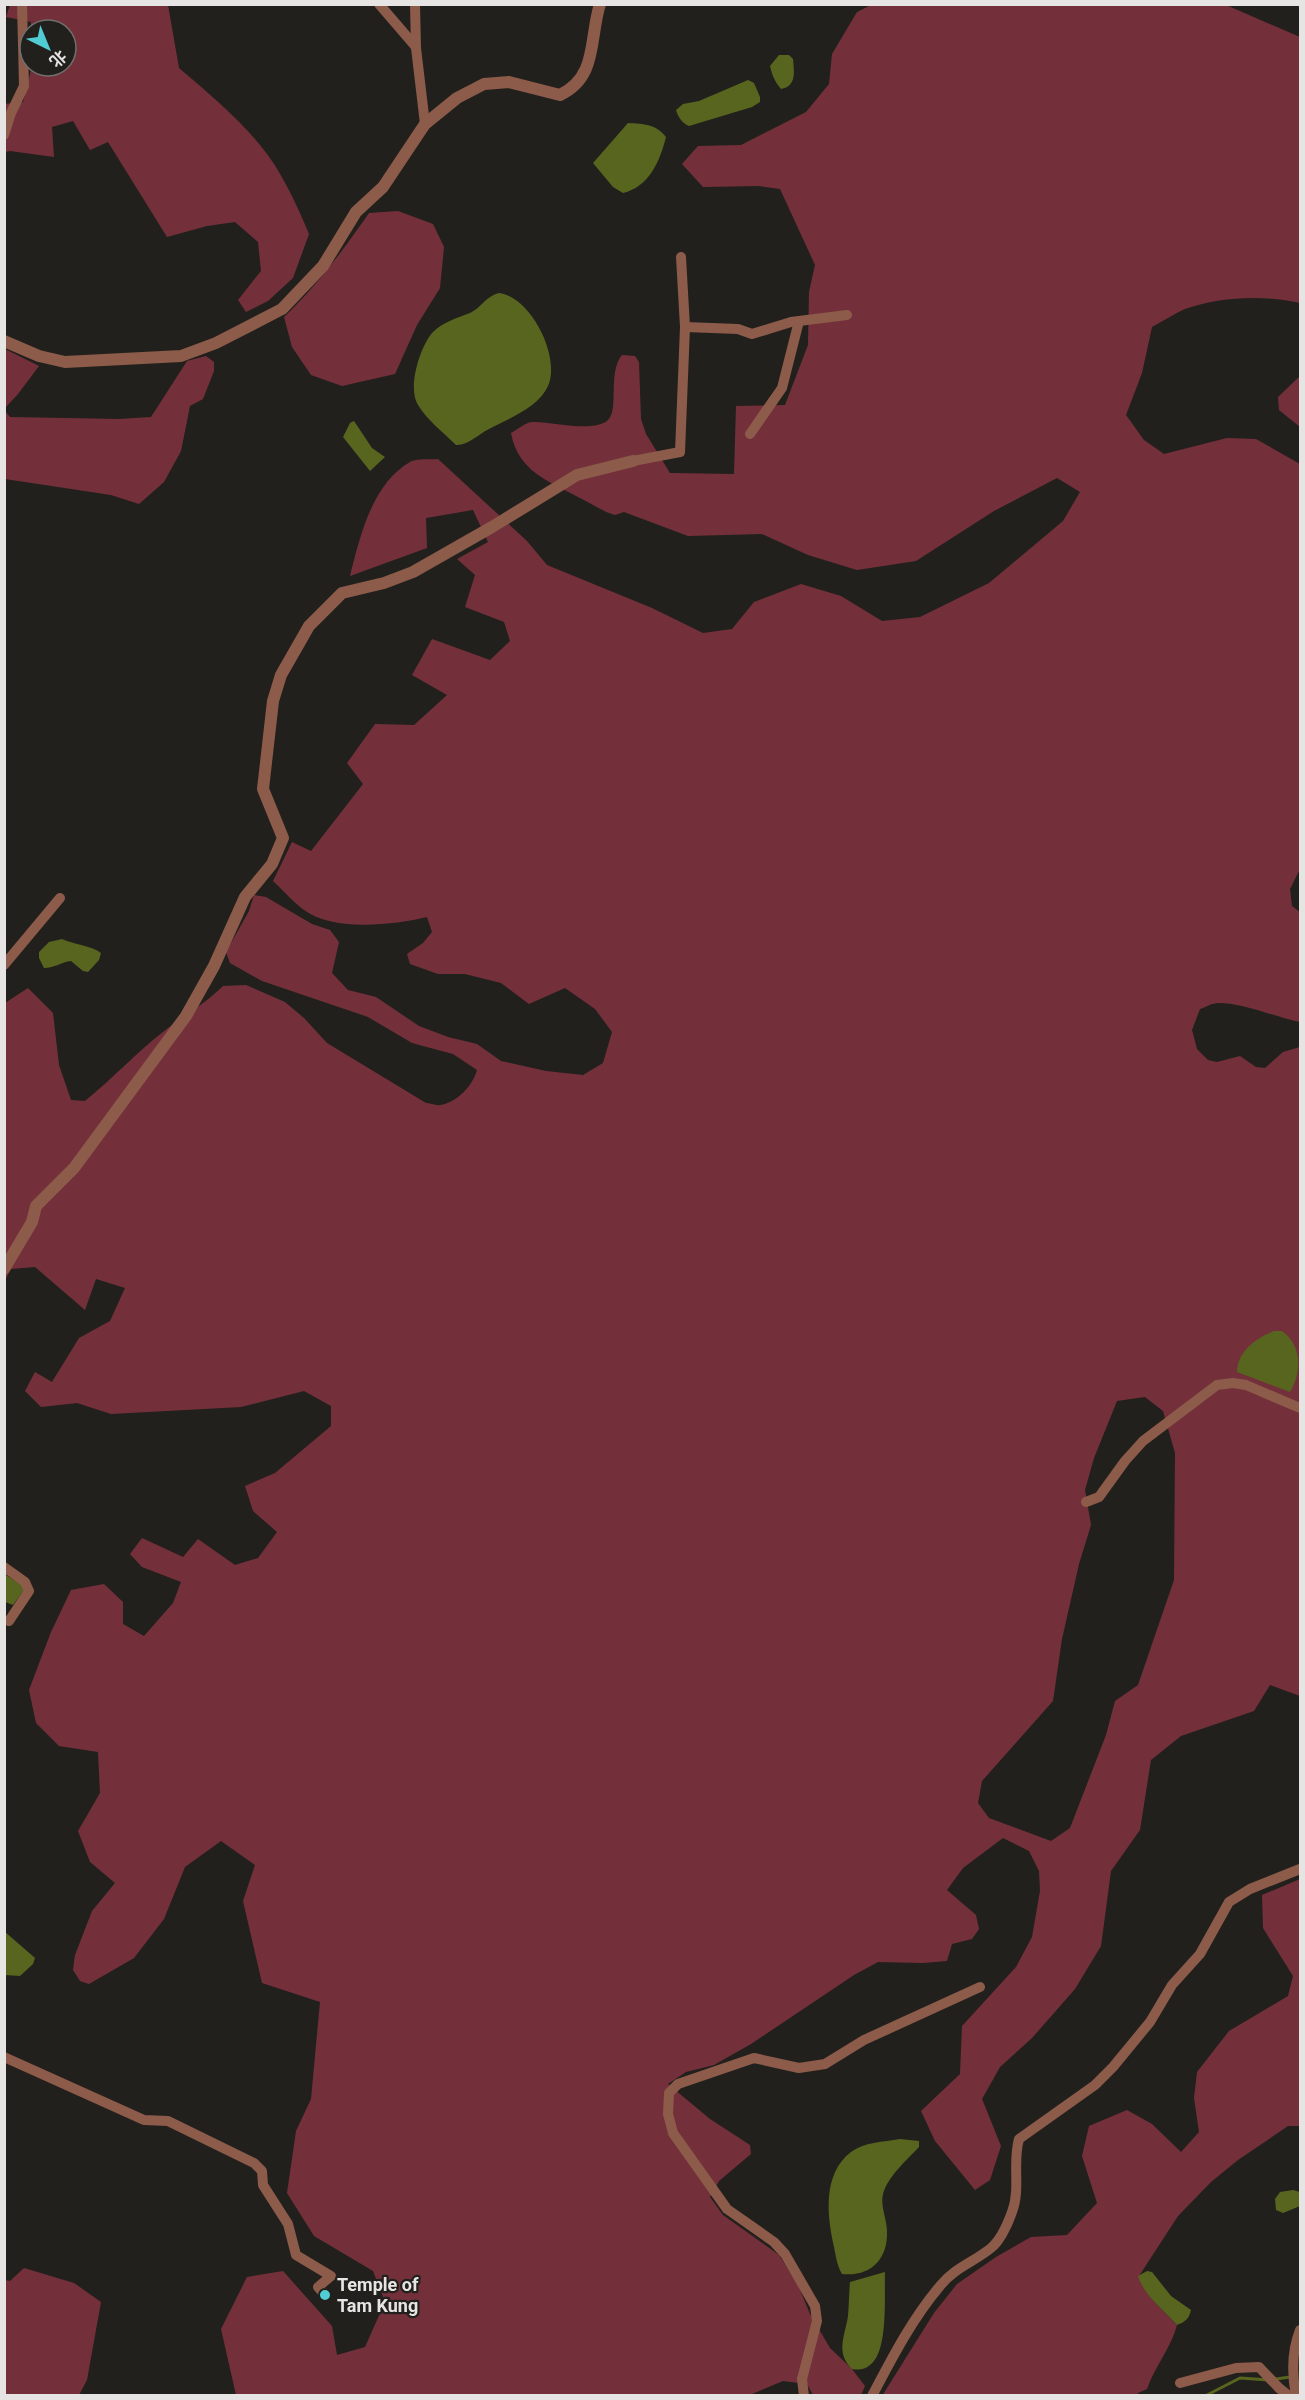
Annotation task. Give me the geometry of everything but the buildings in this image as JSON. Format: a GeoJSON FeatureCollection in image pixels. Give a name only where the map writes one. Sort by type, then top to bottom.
{"type":"FeatureCollection","features":[{"type":"Feature","properties":{"kind":"street"},"geometry":{"type":"LineString","coordinates":[[4,135],[11,113],[24,86],[21,4]]}},
{"type":"Feature","properties":{"kind":"street"},"geometry":{"type":"LineString","coordinates":[[379,4],[416,48]]}},
{"type":"Feature","properties":{"kind":"street"},"geometry":{"type":"LineString","coordinates":[[415,4],[416,48],[425,124]]}},
{"type":"Feature","properties":{"kind":"street"},"geometry":{"type":"LineString","coordinates":[[4,341],[39,356],[65,362],[181,356],[216,343],[282,309],[323,266],[356,212],[383,188],[425,124],[457,98],[484,84],[509,82],[560,95],[575,88],[589,63],[600,4]]}},
{"type":"Feature","properties":{"kind":"street"},"geometry":{"type":"LineString","coordinates":[[4,1269],[32,1222],[36,1206],[74,1168],[186,1016],[214,966],[245,897],[272,864],[283,838],[262,789],[273,701],[280,675],[309,626],[342,593],[384,583],[413,572],[492,527],[577,474],[681,452],[685,327],[681,257]]}},
{"type":"Feature","properties":{"kind":"street"},"geometry":{"type":"LineString","coordinates":[[685,327],[738,329],[752,334],[799,321],[847,315]]}},
{"type":"Feature","properties":{"kind":"street"},"geometry":{"type":"LineString","coordinates":[[750,434],[782,388],[799,321]]}},
{"type":"Feature","properties":{"kind":"street"},"geometry":{"type":"LineString","coordinates":[[4,965],[10,951],[60,898]]}},
{"type":"Feature","properties":{"kind":"street"},"geometry":{"type":"LineString","coordinates":[[1086,1502],[1099,1497],[1143,1441],[1217,1385],[1233,1383],[1246,1385],[1300,1408]]}},
{"type":"Feature","properties":{"kind":"street"},"geometry":{"type":"LineString","coordinates":[[4,1567],[25,1582],[29,1591],[9,1622]]}},
{"type":"Feature","properties":{"kind":"street"},"geometry":{"type":"LineString","coordinates":[[872,2396],[905,2334],[939,2288],[952,2273],[993,2247],[1005,2228],[1013,2210],[1016,2150],[1019,2139],[1095,2085],[1113,2067],[1150,2022],[1172,1985],[1200,1954],[1229,1902],[1250,1888],[1300,1869]]}},
{"type":"Feature","properties":{"kind":"street"},"geometry":{"type":"LineString","coordinates":[[804,2396],[802,2379],[817,2321],[815,2307],[784,2254],[774,2242],[728,2210],[673,2133],[668,2114],[669,2093],[678,2084],[754,2058],[799,2068],[825,2064],[864,2040],[980,1987]]}},
{"type":"Feature","properties":{"kind":"street"},"geometry":{"type":"LineString","coordinates":[[4,2057],[144,2120],[168,2121],[187,2129],[254,2163],[262,2171],[263,2185],[288,2224],[296,2255],[312,2267],[331,2276],[318,2287],[325,2295]]}},
{"type":"Feature","properties":{"kind":"street"},"geometry":{"type":"LineString","coordinates":[[1296,2396],[1295,2349],[1300,2330]]}},
{"type":"Feature","properties":{"kind":"street"},"geometry":{"type":"LineString","coordinates":[[1180,2383],[1236,2368],[1259,2367],[1289,2396]]}},
{"type":"Feature","properties":{"kind":"shaded area"},"geometry":{"type":"Polygon","coordinates":[[[10,5],[168,5],[179,68],[251,134],[268,155],[299,211],[309,234],[293,278],[268,301],[246,312],[238,300],[261,271],[258,242],[235,222],[207,226],[167,237],[108,142],[90,150],[73,121],[52,127],[54,157],[5,152],[4,104],[23,102],[29,78],[78,78],[78,18],[18,19],[6,17],[10,5]]]}},
{"type":"Feature","properties":{"kind":"shaded area"},"geometry":{"type":"Polygon","coordinates":[[[871,5],[1226,5],[1300,37],[1300,303],[1257,298],[1213,301],[1185,309],[1152,327],[1142,373],[1126,415],[1144,440],[1164,454],[1227,438],[1256,439],[1300,464],[1300,869],[1290,889],[1292,906],[1300,912],[1300,1022],[1239,1005],[1218,1003],[1200,1009],[1192,1030],[1197,1049],[1208,1060],[1217,1062],[1240,1056],[1256,1067],[1265,1068],[1283,1052],[1300,1047],[1300,1696],[1270,1685],[1254,1711],[1181,1736],[1151,1760],[1140,1830],[1111,1871],[1101,1946],[1075,1989],[1032,2038],[1000,2067],[982,2099],[1001,2146],[990,2180],[975,2190],[935,2141],[921,2111],[960,2074],[962,2026],[1016,1967],[1032,1937],[1040,1891],[1039,1871],[1029,1851],[1003,1838],[963,1868],[947,1890],[976,1915],[979,1929],[972,1939],[952,1944],[947,1961],[878,1962],[854,1975],[751,2044],[714,2065],[686,2072],[668,2084],[710,2119],[750,2145],[751,2154],[719,2181],[710,2197],[723,2215],[779,2255],[798,2285],[810,2314],[830,2348],[852,2369],[865,2386],[861,2395],[813,2395],[807,2384],[783,2381],[747,2396],[236,2395],[221,2329],[247,2277],[283,2271],[332,2326],[337,2355],[365,2347],[385,2302],[373,2271],[314,2236],[287,2193],[296,2131],[311,2099],[320,2002],[262,1983],[243,1901],[255,1865],[221,1841],[185,1867],[164,1919],[134,1958],[89,1984],[80,1981],[73,1970],[75,1955],[92,1911],[115,1883],[90,1862],[78,1831],[100,1793],[98,1752],[59,1746],[36,1723],[29,1690],[51,1632],[71,1590],[104,1584],[123,1602],[123,1624],[144,1636],[173,1603],[181,1582],[142,1567],[130,1554],[142,1538],[183,1557],[198,1539],[235,1565],[258,1558],[277,1532],[253,1511],[245,1486],[275,1473],[331,1426],[331,1406],[304,1391],[241,1407],[111,1414],[77,1403],[41,1407],[25,1391],[35,1372],[52,1382],[79,1338],[110,1321],[125,1288],[96,1279],[85,1310],[35,1267],[11,1269],[5,1280],[5,1003],[28,988],[53,1013],[59,1065],[71,1100],[85,1101],[153,1040],[223,986],[246,985],[285,1002],[304,1018],[327,1043],[426,1103],[446,1104],[458,1097],[472,1082],[477,1070],[453,1054],[412,1043],[368,1017],[262,981],[230,963],[226,952],[249,911],[254,895],[266,897],[312,924],[330,930],[339,942],[332,973],[348,990],[376,997],[419,1026],[448,1037],[477,1044],[501,1061],[546,1071],[583,1075],[603,1063],[612,1032],[595,1009],[565,988],[529,1004],[501,983],[465,974],[438,974],[410,964],[407,954],[423,943],[432,932],[427,917],[364,925],[331,921],[304,910],[273,881],[292,842],[311,851],[363,784],[347,763],[375,724],[414,725],[447,695],[412,675],[432,639],[490,660],[510,641],[504,622],[465,607],[475,575],[457,559],[488,542],[473,510],[426,518],[427,548],[350,576],[363,528],[377,497],[386,483],[410,462],[438,459],[527,541],[547,565],[652,608],[703,633],[732,629],[754,602],[801,584],[841,596],[882,621],[920,617],[989,583],[1063,521],[1080,492],[1057,478],[994,511],[916,561],[857,570],[808,555],[762,534],[688,536],[624,512],[615,515],[545,480],[527,466],[515,446],[511,433],[532,422],[590,426],[607,421],[613,409],[614,381],[618,363],[622,355],[635,356],[639,362],[641,419],[646,434],[670,473],[734,474],[736,406],[785,405],[808,345],[809,292],[815,265],[780,189],[759,186],[703,187],[682,164],[698,146],[741,145],[806,112],[829,84],[832,54],[857,12],[871,5]],[[1145,1397],[1117,1401],[1094,1458],[1085,1490],[1091,1525],[1079,1564],[1062,1639],[1053,1701],[982,1781],[978,1803],[989,1818],[1051,1841],[1070,1828],[1106,1735],[1115,1701],[1138,1685],[1174,1580],[1175,1453],[1163,1411],[1145,1397]]]}},
{"type":"Feature","properties":{"kind":"shaded area"},"geometry":{"type":"Polygon","coordinates":[[[779,55],[789,55],[793,59],[794,69],[792,82],[781,89],[770,66],[779,55]]]}},
{"type":"Feature","properties":{"kind":"shaded area"},"geometry":{"type":"Polygon","coordinates":[[[748,80],[754,83],[760,97],[760,102],[752,107],[689,126],[678,115],[676,110],[683,104],[699,101],[748,80]]]}},
{"type":"Feature","properties":{"kind":"shaded area"},"geometry":{"type":"Polygon","coordinates":[[[628,123],[654,127],[666,137],[652,172],[640,185],[623,193],[613,187],[593,163],[628,123]]]}},
{"type":"Feature","properties":{"kind":"shaded area"},"geometry":{"type":"Polygon","coordinates":[[[398,211],[433,224],[444,247],[440,288],[417,325],[395,374],[342,386],[311,375],[292,347],[284,317],[319,280],[369,213],[398,211]]]}},
{"type":"Feature","properties":{"kind":"shaded area"},"geometry":{"type":"Polygon","coordinates":[[[499,293],[511,297],[522,305],[540,330],[547,345],[550,360],[551,374],[548,386],[538,400],[522,412],[469,442],[456,445],[418,405],[414,388],[416,367],[428,338],[433,332],[446,323],[474,311],[499,293]]]}},
{"type":"Feature","properties":{"kind":"shaded area"},"geometry":{"type":"Polygon","coordinates":[[[5,349],[39,366],[5,408],[5,349]]]}},
{"type":"Feature","properties":{"kind":"shaded area"},"geometry":{"type":"Polygon","coordinates":[[[206,356],[214,362],[214,371],[203,399],[190,406],[181,451],[164,482],[139,504],[111,495],[5,479],[5,411],[10,417],[119,419],[151,417],[187,361],[206,356]]]}},
{"type":"Feature","properties":{"kind":"shaded area"},"geometry":{"type":"Polygon","coordinates":[[[1300,376],[1300,427],[1279,410],[1278,397],[1300,376]]]}},
{"type":"Feature","properties":{"kind":"shaded area"},"geometry":{"type":"Polygon","coordinates":[[[354,421],[372,448],[385,457],[370,471],[343,437],[350,423],[354,421]]]}},
{"type":"Feature","properties":{"kind":"shaded area"},"geometry":{"type":"Polygon","coordinates":[[[62,939],[97,950],[101,953],[99,960],[88,972],[83,971],[71,961],[44,968],[39,952],[49,942],[62,939]]]}},
{"type":"Feature","properties":{"kind":"shaded area"},"geometry":{"type":"Polygon","coordinates":[[[1274,1331],[1282,1331],[1289,1337],[1296,1351],[1297,1376],[1290,1392],[1237,1372],[1244,1352],[1274,1331]]]}},
{"type":"Feature","properties":{"kind":"shaded area"},"geometry":{"type":"Polygon","coordinates":[[[4,1574],[22,1585],[24,1590],[13,1605],[5,1602],[4,1574]]]}},
{"type":"Feature","properties":{"kind":"shaded area"},"geometry":{"type":"Polygon","coordinates":[[[1300,1879],[1300,2126],[1288,2126],[1238,2160],[1211,2182],[1178,2216],[1139,2276],[1150,2297],[1177,2325],[1147,2389],[1138,2393],[1138,2396],[882,2396],[934,2313],[957,2284],[996,2257],[1031,2237],[1067,2235],[1097,2203],[1082,2156],[1089,2126],[1127,2110],[1152,2124],[1181,2152],[1199,2132],[1194,2098],[1197,2072],[1229,2031],[1288,1996],[1293,1976],[1263,1928],[1262,1895],[1300,1879]]]}},
{"type":"Feature","properties":{"kind":"shaded area"},"geometry":{"type":"Polygon","coordinates":[[[4,1931],[35,1958],[33,1964],[20,1976],[5,1975],[4,1931]]]}},
{"type":"Feature","properties":{"kind":"shaded area"},"geometry":{"type":"Polygon","coordinates":[[[900,2139],[919,2141],[919,2147],[885,2187],[882,2203],[887,2241],[881,2258],[861,2273],[842,2274],[836,2258],[829,2210],[829,2196],[835,2172],[842,2161],[856,2149],[874,2143],[900,2139]]]}},
{"type":"Feature","properties":{"kind":"shaded area"},"geometry":{"type":"Polygon","coordinates":[[[1293,2190],[1300,2192],[1300,2206],[1283,2213],[1276,2210],[1275,2199],[1280,2192],[1293,2190]]]}},
{"type":"Feature","properties":{"kind":"shaded area"},"geometry":{"type":"Polygon","coordinates":[[[24,2268],[74,2283],[101,2302],[87,2380],[79,2395],[5,2395],[5,2280],[10,2281],[24,2268]]]}},
{"type":"Feature","properties":{"kind":"shaded area"},"geometry":{"type":"Polygon","coordinates":[[[1147,2271],[1152,2272],[1171,2296],[1191,2310],[1184,2321],[1177,2325],[1150,2297],[1138,2276],[1147,2271]]]}},
{"type":"Feature","properties":{"kind":"shaded area"},"geometry":{"type":"Polygon","coordinates":[[[885,2272],[884,2322],[880,2348],[876,2358],[868,2367],[852,2369],[842,2350],[848,2316],[850,2282],[885,2272]]]}},
{"type":"Feature","properties":{"kind":"waterway"},"geometry":{"type":"LineString","coordinates":[[1276,2379],[1290,2377]]}},
{"type":"Feature","properties":{"kind":"waterway"},"geometry":{"type":"LineString","coordinates":[[1205,2396],[1240,2378],[1269,2380]]}},
{"type":"Feature","properties":{"kind":"place","name":"Temple of Tam Kung"},"geometry":{"type":"Point","coordinates":[325,2295]}}]}
